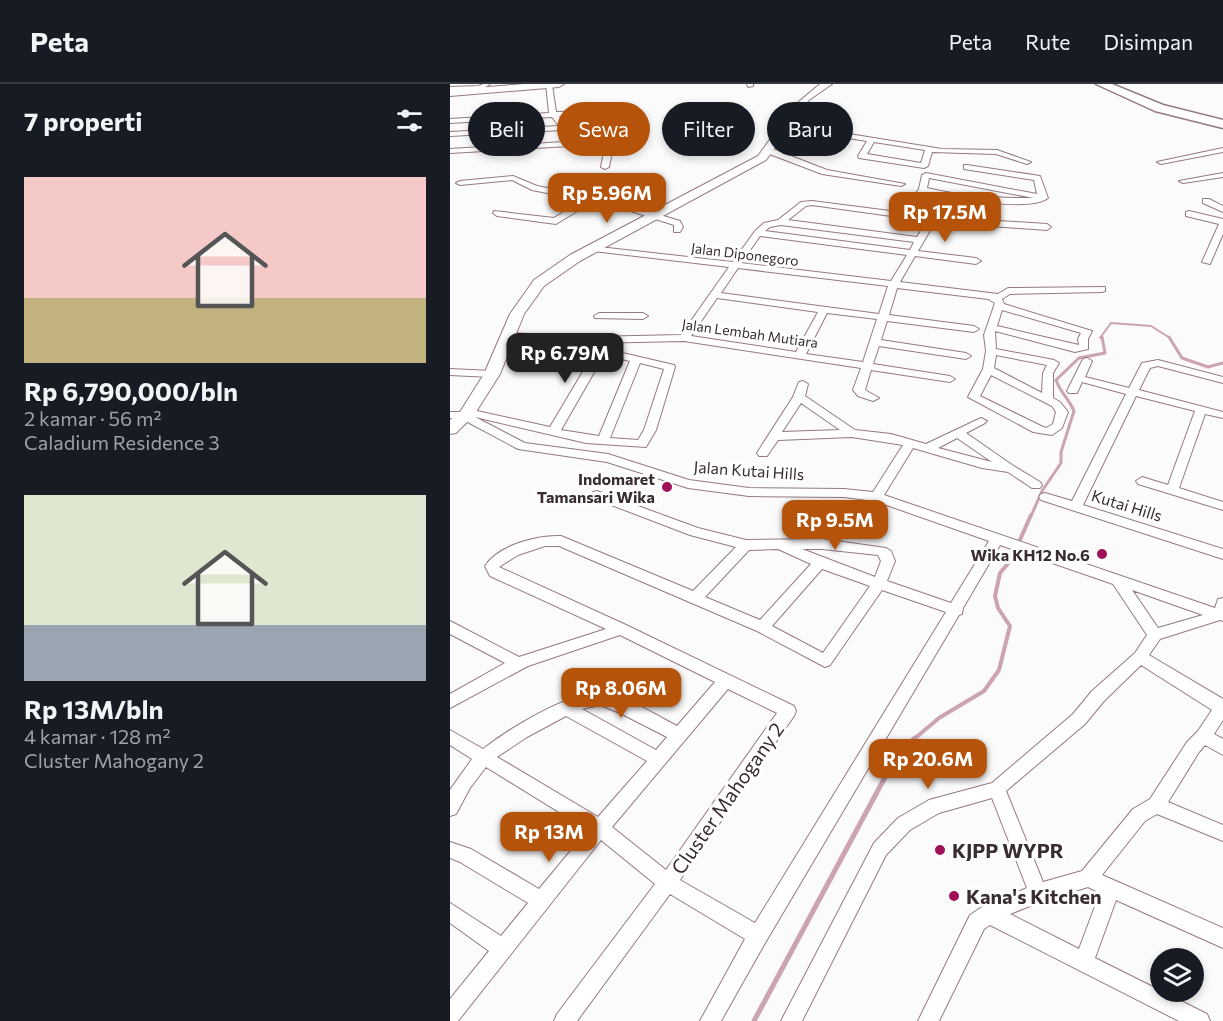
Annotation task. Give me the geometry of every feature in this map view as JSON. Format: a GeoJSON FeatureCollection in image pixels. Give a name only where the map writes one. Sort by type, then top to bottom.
{"type":"FeatureCollection","features":[{"type":"Feature","properties":{"kind":"highway"},"geometry":{"type":"LineString","coordinates":[[1102,84],[1159,108],[1223,123]]}},
{"type":"Feature","properties":{"kind":"highway"},"geometry":{"type":"LineString","coordinates":[[1111,84],[1171,108],[1223,123]]}},
{"type":"Feature","properties":{"kind":"street"},"geometry":{"type":"LineString","coordinates":[[450,91],[481,88],[487,84]]}},
{"type":"Feature","properties":{"kind":"street"},"geometry":{"type":"LineString","coordinates":[[801,102],[826,84]]}},
{"type":"Feature","properties":{"kind":"street"},"geometry":{"type":"LineString","coordinates":[[450,91],[470,92],[554,85],[554,114],[557,118]]}},
{"type":"Feature","properties":{"kind":"street"},"geometry":{"type":"LineString","coordinates":[[450,121],[557,114]]}},
{"type":"Feature","properties":{"kind":"street"},"geometry":{"type":"LineString","coordinates":[[450,135],[557,128]]}},
{"type":"Feature","properties":{"kind":"street"},"geometry":{"type":"LineString","coordinates":[[853,138],[929,148],[997,152],[1027,162]]}},
{"type":"Feature","properties":{"kind":"street"},"geometry":{"type":"LineString","coordinates":[[871,141],[862,156],[924,166],[929,148]]}},
{"type":"Feature","properties":{"kind":"street"},"geometry":{"type":"LineString","coordinates":[[450,151],[557,145]]}},
{"type":"Feature","properties":{"kind":"street"},"geometry":{"type":"LineString","coordinates":[[450,429],[466,414],[492,374],[506,340],[531,292],[539,283],[593,248],[749,167],[767,152]]}},
{"type":"Feature","properties":{"kind":"street"},"geometry":{"type":"LineString","coordinates":[[1161,162],[1221,152]]}},
{"type":"Feature","properties":{"kind":"street"},"geometry":{"type":"LineString","coordinates":[[605,167],[608,156]]}},
{"type":"Feature","properties":{"kind":"street"},"geometry":{"type":"LineString","coordinates":[[794,156],[825,172],[901,184]]}},
{"type":"Feature","properties":{"kind":"street"},"geometry":{"type":"LineString","coordinates":[[923,189],[963,198],[1037,201],[1044,199],[1039,180],[1033,177],[967,167]]}},
{"type":"Feature","properties":{"kind":"street"},"geometry":{"type":"LineString","coordinates":[[911,205],[923,189],[926,175],[1042,196]]}},
{"type":"Feature","properties":{"kind":"street"},"geometry":{"type":"LineString","coordinates":[[1183,181],[1223,175]]}},
{"type":"Feature","properties":{"kind":"street"},"geometry":{"type":"LineString","coordinates":[[460,183],[508,177],[535,188],[617,204],[677,223],[679,227],[677,230]]}},
{"type":"Feature","properties":{"kind":"street"},"geometry":{"type":"LineString","coordinates":[[873,398],[862,394],[860,390],[874,342],[893,286],[910,253],[939,207],[942,194]]}},
{"type":"Feature","properties":{"kind":"street"},"geometry":{"type":"LineString","coordinates":[[939,207],[963,198]]}},
{"type":"Feature","properties":{"kind":"street"},"geometry":{"type":"LineString","coordinates":[[498,213],[556,221],[590,199]]}},
{"type":"Feature","properties":{"kind":"street"},"geometry":{"type":"LineString","coordinates":[[1206,201],[1223,209]]}},
{"type":"Feature","properties":{"kind":"street"},"geometry":{"type":"LineString","coordinates":[[781,222],[804,204],[812,203],[931,219],[1047,226]]}},
{"type":"Feature","properties":{"kind":"street"},"geometry":{"type":"LineString","coordinates":[[1189,214],[1223,223],[1207,261]]}},
{"type":"Feature","properties":{"kind":"street"},"geometry":{"type":"LineString","coordinates":[[684,338],[758,233],[767,225],[781,222],[918,240]]}},
{"type":"Feature","properties":{"kind":"street"},"geometry":{"type":"LineString","coordinates":[[758,233],[976,261]]}},
{"type":"Feature","properties":{"kind":"street","name":"Jalan Diponegoro"},"geometry":{"type":"LineString","coordinates":[[593,248],[893,286],[1000,297],[1008,291],[1102,289]]}},
{"type":"Feature","properties":{"kind":"street"},"geometry":{"type":"LineString","coordinates":[[715,295],[974,329]]}},
{"type":"Feature","properties":{"kind":"street"},"geometry":{"type":"LineString","coordinates":[[991,296],[999,300],[991,327],[993,372],[974,397],[1037,429],[1048,432],[1058,426],[1062,412],[1048,393],[993,372]]}},
{"type":"Feature","properties":{"kind":"street"},"geometry":{"type":"LineString","coordinates":[[991,327],[1069,348],[1084,349],[1083,339],[1088,331],[999,306]]}},
{"type":"Feature","properties":{"kind":"street"},"geometry":{"type":"LineString","coordinates":[[800,354],[825,308]]}},
{"type":"Feature","properties":{"kind":"street"},"geometry":{"type":"LineString","coordinates":[[599,315],[644,313],[628,339]]}},
{"type":"Feature","properties":{"kind":"street","name":"Jalan Lembah Mutiara"},"geometry":{"type":"LineString","coordinates":[[506,340],[684,338],[800,354],[950,379]]}},
{"type":"Feature","properties":{"kind":"street"},"geometry":{"type":"LineString","coordinates":[[450,415],[466,414],[603,441],[642,444],[650,430],[670,367],[601,351],[506,340]]}},
{"type":"Feature","properties":{"kind":"street"},"geometry":{"type":"LineString","coordinates":[[874,342],[966,356]]}},
{"type":"Feature","properties":{"kind":"street"},"geometry":{"type":"LineString","coordinates":[[1048,393],[1048,373],[1054,363],[1069,348]]}},
{"type":"Feature","properties":{"kind":"street"},"geometry":{"type":"LineString","coordinates":[[554,431],[601,351]]}},
{"type":"Feature","properties":{"kind":"street"},"geometry":{"type":"LineString","coordinates":[[991,351],[1054,363]]}},
{"type":"Feature","properties":{"kind":"street"},"geometry":{"type":"LineString","coordinates":[[603,441],[636,359]]}},
{"type":"Feature","properties":{"kind":"street"},"geometry":{"type":"LineString","coordinates":[[1072,392],[1087,361]]}},
{"type":"Feature","properties":{"kind":"street","name":"Kutai Hills"},"geometry":{"type":"LineString","coordinates":[[1223,380],[1149,363],[1143,368],[1076,507],[1223,554]]}},
{"type":"Feature","properties":{"kind":"street"},"geometry":{"type":"LineString","coordinates":[[450,372],[492,374]]}},
{"type":"Feature","properties":{"kind":"street"},"geometry":{"type":"LineString","coordinates":[[1078,378],[1133,390],[1223,415]]}},
{"type":"Feature","properties":{"kind":"street"},"geometry":{"type":"LineString","coordinates":[[763,453],[799,397],[803,384]]}},
{"type":"Feature","properties":{"kind":"street"},"geometry":{"type":"LineString","coordinates":[[799,397],[852,433]]}},
{"type":"Feature","properties":{"kind":"street","name":"Kutai Hills"},"geometry":{"type":"LineString","coordinates":[[1172,490],[1201,409]]}},
{"type":"Feature","properties":{"kind":"street","name":"Jalan Kutai Hills"},"geometry":{"type":"LineString","coordinates":[[466,414],[491,432],[537,450],[608,458],[676,482],[702,487],[876,496],[1119,582]]}},
{"type":"Feature","properties":{"kind":"street"},"geometry":{"type":"LineString","coordinates":[[928,448],[981,421]]}},
{"type":"Feature","properties":{"kind":"street"},"geometry":{"type":"LineString","coordinates":[[775,436],[852,433],[910,443],[1011,469]]}},
{"type":"Feature","properties":{"kind":"street"},"geometry":{"type":"LineString","coordinates":[[958,433],[1036,485]]}},
{"type":"Feature","properties":{"kind":"street"},"geometry":{"type":"LineString","coordinates":[[876,496],[910,443]]}},
{"type":"Feature","properties":{"kind":"street"},"geometry":{"type":"LineString","coordinates":[[1142,481],[1223,506]]}},
{"type":"Feature","properties":{"kind":"street"},"geometry":{"type":"LineString","coordinates":[[597,495],[695,532],[746,545],[822,544],[882,551],[886,554],[888,561],[879,584],[825,661],[762,627],[695,598],[746,545]]}},
{"type":"Feature","properties":{"kind":"street"},"geometry":{"type":"LineString","coordinates":[[1045,497],[1076,507]]}},
{"type":"Feature","properties":{"kind":"street","name":"Cluster Mahogany 2"},"geometry":{"type":"LineString","coordinates":[[564,1021],[668,882],[788,711],[621,629],[495,572],[492,566],[515,550],[556,540],[695,598]]}},
{"type":"Feature","properties":{"kind":"street"},"geometry":{"type":"LineString","coordinates":[[710,1021],[758,936],[1001,540]]}},
{"type":"Feature","properties":{"kind":"street"},"geometry":{"type":"LineString","coordinates":[[781,545],[820,563],[957,610]]}},
{"type":"Feature","properties":{"kind":"street"},"geometry":{"type":"LineString","coordinates":[[762,627],[820,563]]}},
{"type":"Feature","properties":{"kind":"street"},"geometry":{"type":"LineString","coordinates":[[1119,582],[1222,611]]}},
{"type":"Feature","properties":{"kind":"street"},"geometry":{"type":"LineString","coordinates":[[1119,582],[1155,635]]}},
{"type":"Feature","properties":{"kind":"street"},"geometry":{"type":"LineString","coordinates":[[791,1021],[880,849],[904,824],[935,806],[997,789],[1079,719],[1098,696],[1140,657],[1155,635],[1222,611]]}},
{"type":"Feature","properties":{"kind":"street"},"geometry":{"type":"LineString","coordinates":[[450,627],[519,664]]}},
{"type":"Feature","properties":{"kind":"street"},"geometry":{"type":"LineString","coordinates":[[450,702],[488,677],[621,629]]}},
{"type":"Feature","properties":{"kind":"street"},"geometry":{"type":"LineString","coordinates":[[934,1019],[977,922],[989,914],[1038,893],[1088,878],[1139,815],[1156,805],[1222,707],[1140,657]]}},
{"type":"Feature","properties":{"kind":"street"},"geometry":{"type":"LineString","coordinates":[[450,1014],[600,828],[726,680]]}},
{"type":"Feature","properties":{"kind":"street"},"geometry":{"type":"LineString","coordinates":[[450,808],[458,789],[484,758],[530,727],[585,700],[603,699],[679,735]]}},
{"type":"Feature","properties":{"kind":"street"},"geometry":{"type":"LineString","coordinates":[[566,708],[660,760]]}},
{"type":"Feature","properties":{"kind":"street"},"geometry":{"type":"LineString","coordinates":[[1204,736],[1223,747]]}},
{"type":"Feature","properties":{"kind":"street","name":"Cluster Mahogany 2"},"geometry":{"type":"LineString","coordinates":[[450,737],[600,828],[668,882],[758,936]]}},
{"type":"Feature","properties":{"kind":"street"},"geometry":{"type":"LineString","coordinates":[[997,789],[1038,893]]}},
{"type":"Feature","properties":{"kind":"street"},"geometry":{"type":"LineString","coordinates":[[1156,805],[1223,832]]}},
{"type":"Feature","properties":{"kind":"street"},"geometry":{"type":"LineString","coordinates":[[450,850],[465,855],[542,901]]}},
{"type":"Feature","properties":{"kind":"street"},"geometry":{"type":"LineString","coordinates":[[1088,878],[1223,938]]}},
{"type":"Feature","properties":{"kind":"street"},"geometry":{"type":"LineString","coordinates":[[1084,962],[1111,888]]}},
{"type":"Feature","properties":{"kind":"street"},"geometry":{"type":"LineString","coordinates":[[450,912],[504,949]]}},
{"type":"Feature","properties":{"kind":"street"},"geometry":{"type":"LineString","coordinates":[[989,914],[1200,1021]]}},
{"type":"Feature","properties":{"kind":"waterway"},"geometry":{"type":"LineString","coordinates":[[1100,338],[1111,323],[1151,326],[1169,338]]}},
{"type":"Feature","properties":{"kind":"waterway"},"geometry":{"type":"LineString","coordinates":[[1031,516],[1042,491],[1061,463],[1061,452],[1074,411],[1056,380],[1079,358],[1105,353],[1102,337]]}},
{"type":"Feature","properties":{"kind":"waterway"},"geometry":{"type":"LineString","coordinates":[[1169,338],[1182,358],[1208,367],[1223,363]]}},
{"type":"Feature","properties":{"kind":"waterway"},"geometry":{"type":"LineString","coordinates":[[913,740],[939,718],[984,691],[999,670],[1010,626],[998,608],[995,596],[1000,573],[1011,560],[1031,515]]}},
{"type":"Feature","properties":{"kind":"waterway"},"geometry":{"type":"LineString","coordinates":[[754,1021],[898,753],[915,738]]}},
{"type":"Feature","properties":{"kind":"place","name":"Indomaret Tamansari Wika"},"geometry":{"type":"Point","coordinates":[667,487]}},
{"type":"Feature","properties":{"kind":"place","name":"Wika KH12 No.6"},"geometry":{"type":"Point","coordinates":[1102,554]}},
{"type":"Feature","properties":{"kind":"place","name":"KJPP WYPR"},"geometry":{"type":"Point","coordinates":[940,850]}},
{"type":"Feature","properties":{"kind":"place","name":"Kana's Kitchen"},"geometry":{"type":"Point","coordinates":[954,896]}}]}
